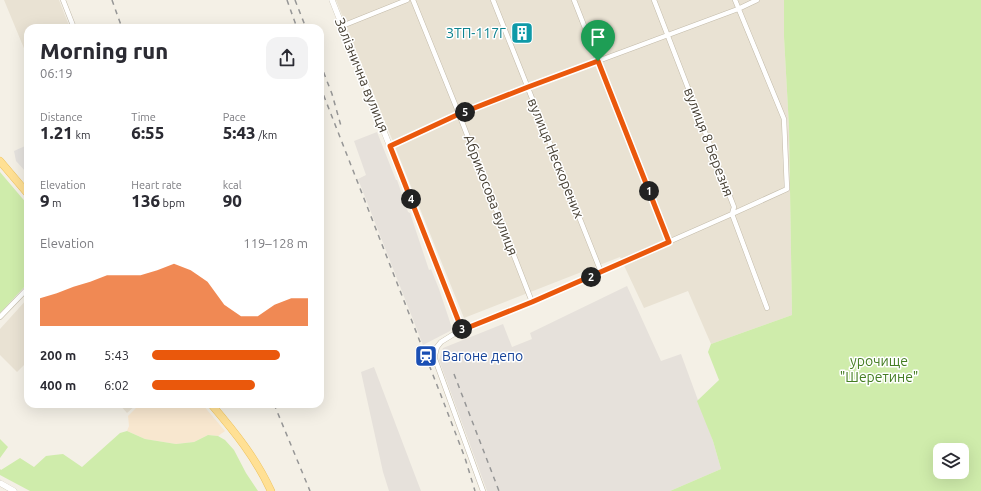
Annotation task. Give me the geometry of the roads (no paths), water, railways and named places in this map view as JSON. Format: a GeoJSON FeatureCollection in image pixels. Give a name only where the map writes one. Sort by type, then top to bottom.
{"type":"FeatureCollection","features":[{"type":"Feature","properties":{"kind":"main road"},"geometry":{"type":"LineString","coordinates":[[0,161],[24,189]]}},
{"type":"Feature","properties":{"kind":"main road"},"geometry":{"type":"LineString","coordinates":[[214,408],[250,453],[271,491]]}},
{"type":"Feature","properties":{"kind":"street"},"geometry":{"type":"LineString","coordinates":[[63,0],[72,24]]}},
{"type":"Feature","properties":{"kind":"street","name":"Залізнична вулиця"},"geometry":{"type":"LineString","coordinates":[[332,0],[462,330]]}},
{"type":"Feature","properties":{"kind":"street"},"geometry":{"type":"LineString","coordinates":[[342,26],[407,0]]}},
{"type":"Feature","properties":{"kind":"street","name":"Абрикосова вулиця"},"geometry":{"type":"LineString","coordinates":[[413,0],[532,302]]}},
{"type":"Feature","properties":{"kind":"street","name":"вулиця Нескорених"},"geometry":{"type":"LineString","coordinates":[[493,0],[601,272]]}},
{"type":"Feature","properties":{"kind":"street"},"geometry":{"type":"LineString","coordinates":[[574,0],[669,242]]}},
{"type":"Feature","properties":{"kind":"street","name":"вулиця 8 Березня"},"geometry":{"type":"LineString","coordinates":[[654,0],[734,207],[732,214],[767,308]]}},
{"type":"Feature","properties":{"kind":"street"},"geometry":{"type":"LineString","coordinates":[[483,491],[435,359],[437,347],[442,342],[462,330],[532,302],[787,189],[784,119],[735,0]]}},
{"type":"Feature","properties":{"kind":"street"},"geometry":{"type":"LineString","coordinates":[[390,146],[459,114],[757,0]]}},
{"type":"Feature","properties":{"kind":"street"},"geometry":{"type":"LineString","coordinates":[[0,317],[24,292]]}},
{"type":"Feature","properties":{"kind":"street"},"geometry":{"type":"LineString","coordinates":[[0,483],[14,491]]}},
{"type":"Feature","properties":{"kind":"railway"},"geometry":{"type":"LineString","coordinates":[[112,0],[121,24]]}},
{"type":"Feature","properties":{"kind":"railway"},"geometry":{"type":"LineString","coordinates":[[287,0],[296,24]]}},
{"type":"Feature","properties":{"kind":"railway"},"geometry":{"type":"LineString","coordinates":[[295,0],[304,24]]}},
{"type":"Feature","properties":{"kind":"railway"},"geometry":{"type":"LineString","coordinates":[[324,73],[332,94],[341,126]]}},
{"type":"Feature","properties":{"kind":"railway"},"geometry":{"type":"LineString","coordinates":[[324,96],[465,458],[475,491]]}},
{"type":"Feature","properties":{"kind":"railway"},"geometry":{"type":"LineString","coordinates":[[454,374],[499,491]]}},
{"type":"Feature","properties":{"kind":"railway"},"geometry":{"type":"LineString","coordinates":[[276,408],[310,491]]}},
{"type":"Feature","properties":{"kind":"place","name":"ЗТП-117Г"},"geometry":{"type":"Point","coordinates":[522,33]}},
{"type":"Feature","properties":{"kind":"place","name":"Вагоне депо"},"geometry":{"type":"Point","coordinates":[426,356]}},
{"type":"Feature","properties":{"kind":"park label","name":"урочище \"Шеретине\""},"geometry":{"type":"Point","coordinates":[879,370]}}]}
